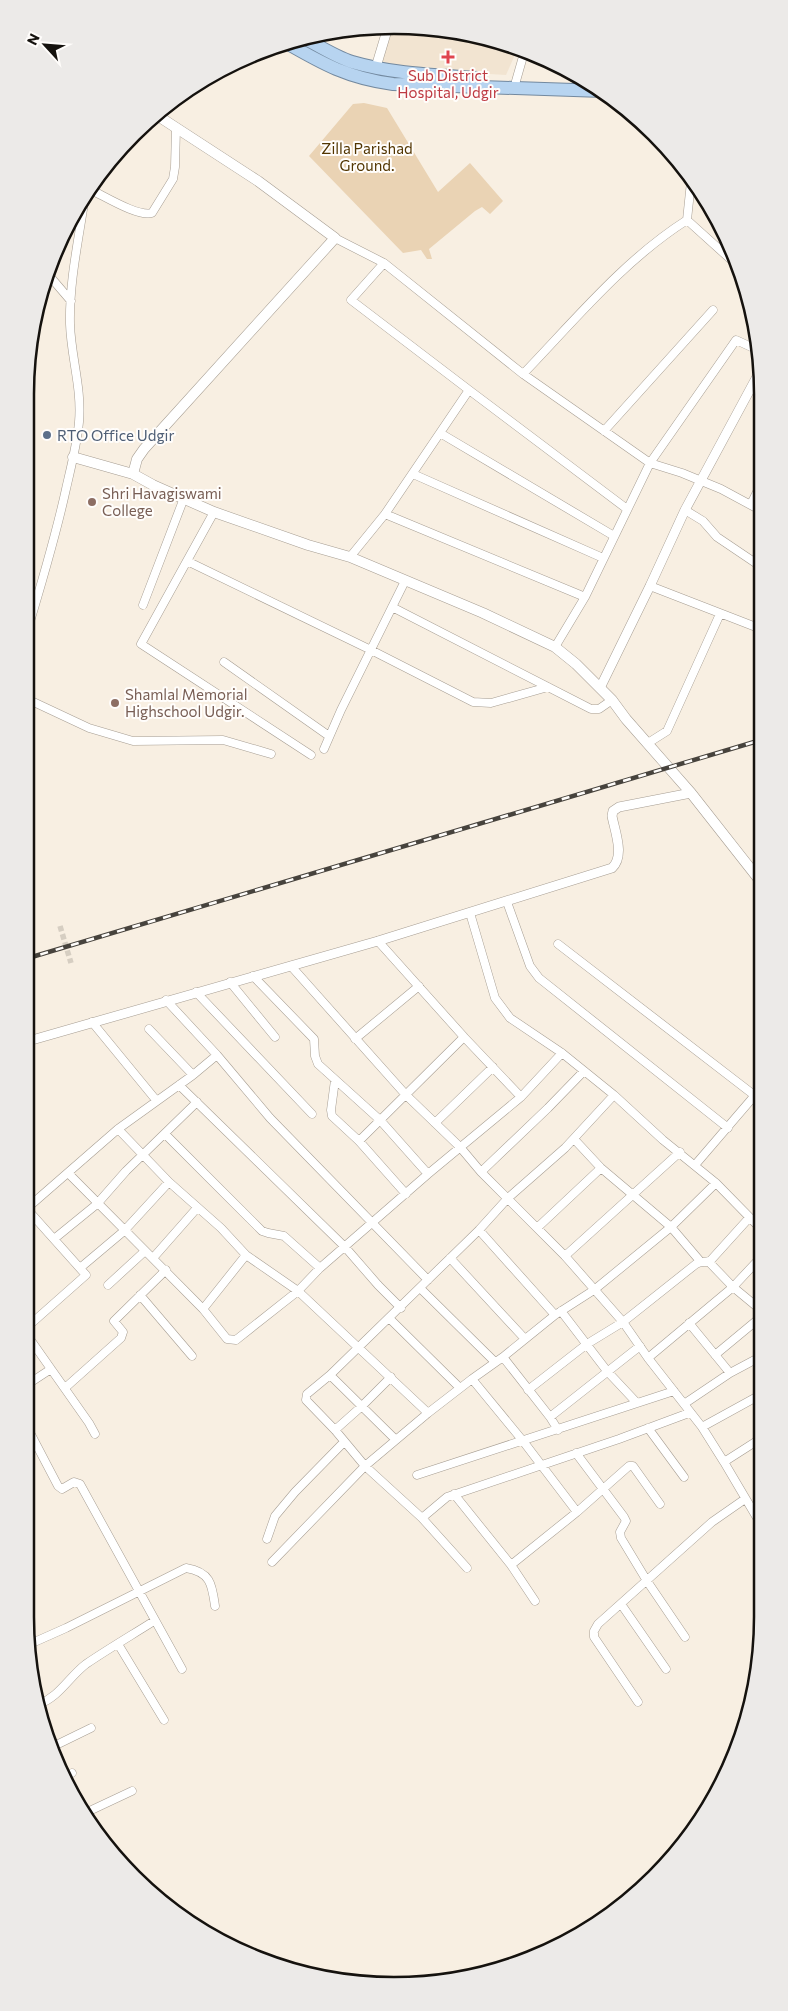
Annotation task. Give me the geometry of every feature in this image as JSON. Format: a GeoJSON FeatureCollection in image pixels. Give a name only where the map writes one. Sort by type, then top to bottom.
{"type":"FeatureCollection","features":[{"type":"Feature","properties":{"kind":"highway"},"geometry":{"type":"LineString","coordinates":[[314,43],[350,61],[399,72],[516,81],[575,83]]}},
{"type":"Feature","properties":{"kind":"highway"},"geometry":{"type":"LineString","coordinates":[[295,48],[330,68],[350,75],[393,84],[587,90]]}},
{"type":"Feature","properties":{"kind":"main road"},"geometry":{"type":"LineString","coordinates":[[133,474],[137,459],[144,449],[335,238],[258,181],[162,118]]}},
{"type":"Feature","properties":{"kind":"main road"},"geometry":{"type":"LineString","coordinates":[[73,457],[133,474],[214,512],[308,546],[350,556],[484,613],[555,647],[576,664],[612,700],[626,719],[691,793],[754,873]]}},
{"type":"Feature","properties":{"kind":"street"},"geometry":{"type":"LineString","coordinates":[[376,67],[386,34]]}},
{"type":"Feature","properties":{"kind":"street"},"geometry":{"type":"LineString","coordinates":[[516,81],[523,58]]}},
{"type":"Feature","properties":{"kind":"street"},"geometry":{"type":"LineString","coordinates":[[96,192],[140,212],[152,213],[173,180],[176,128]]}},
{"type":"Feature","properties":{"kind":"street"},"geometry":{"type":"LineString","coordinates":[[687,220],[690,189]]}},
{"type":"Feature","properties":{"kind":"street"},"geometry":{"type":"LineString","coordinates":[[34,607],[56,531],[79,422],[79,392],[71,346],[71,302],[83,213]]}},
{"type":"Feature","properties":{"kind":"street"},"geometry":{"type":"LineString","coordinates":[[687,220],[727,256]]}},
{"type":"Feature","properties":{"kind":"street"},"geometry":{"type":"LineString","coordinates":[[523,374],[634,258],[660,237],[687,220]]}},
{"type":"Feature","properties":{"kind":"street"},"geometry":{"type":"LineString","coordinates":[[335,238],[384,262],[523,374],[650,463],[682,473],[721,489],[754,506]]}},
{"type":"Feature","properties":{"kind":"street"},"geometry":{"type":"LineString","coordinates":[[384,262],[351,300],[627,509]]}},
{"type":"Feature","properties":{"kind":"street"},"geometry":{"type":"LineString","coordinates":[[52,280],[71,302]]}},
{"type":"Feature","properties":{"kind":"street"},"geometry":{"type":"LineString","coordinates":[[604,431],[713,310]]}},
{"type":"Feature","properties":{"kind":"street"},"geometry":{"type":"LineString","coordinates":[[555,647],[585,597],[650,463],[736,340],[751,346]]}},
{"type":"Feature","properties":{"kind":"street"},"geometry":{"type":"LineString","coordinates":[[600,688],[685,510],[754,383]]}},
{"type":"Feature","properties":{"kind":"street"},"geometry":{"type":"LineString","coordinates":[[350,556],[385,514],[469,390]]}},
{"type":"Feature","properties":{"kind":"street"},"geometry":{"type":"LineString","coordinates":[[440,433],[614,536]]}},
{"type":"Feature","properties":{"kind":"street"},"geometry":{"type":"LineString","coordinates":[[412,474],[603,558]]}},
{"type":"Feature","properties":{"kind":"street"},"geometry":{"type":"LineString","coordinates":[[143,605],[184,498]]}},
{"type":"Feature","properties":{"kind":"street"},"geometry":{"type":"LineString","coordinates":[[751,504],[754,498]]}},
{"type":"Feature","properties":{"kind":"street"},"geometry":{"type":"LineString","coordinates":[[685,510],[704,522],[717,537],[754,562]]}},
{"type":"Feature","properties":{"kind":"street"},"geometry":{"type":"LineString","coordinates":[[214,512],[141,644],[310,755]]}},
{"type":"Feature","properties":{"kind":"street"},"geometry":{"type":"LineString","coordinates":[[385,514],[585,597]]}},
{"type":"Feature","properties":{"kind":"street"},"geometry":{"type":"LineString","coordinates":[[187,562],[371,650],[473,702],[480,704],[491,703],[548,687]]}},
{"type":"Feature","properties":{"kind":"street"},"geometry":{"type":"LineString","coordinates":[[324,749],[405,581]]}},
{"type":"Feature","properties":{"kind":"street"},"geometry":{"type":"LineString","coordinates":[[650,586],[754,627]]}},
{"type":"Feature","properties":{"kind":"street"},"geometry":{"type":"LineString","coordinates":[[392,607],[591,709],[599,709],[612,700]]}},
{"type":"Feature","properties":{"kind":"street"},"geometry":{"type":"LineString","coordinates":[[648,743],[667,731],[720,614]]}},
{"type":"Feature","properties":{"kind":"street"},"geometry":{"type":"LineString","coordinates":[[224,662],[330,736]]}},
{"type":"Feature","properties":{"kind":"street"},"geometry":{"type":"LineString","coordinates":[[34,702],[89,728],[133,741],[223,740],[271,754]]}},
{"type":"Feature","properties":{"kind":"street"},"geometry":{"type":"LineString","coordinates":[[34,1039],[166,1000],[378,941],[612,868],[619,857],[612,816],[613,811],[618,807],[691,793]]}},
{"type":"Feature","properties":{"kind":"street"},"geometry":{"type":"LineString","coordinates":[[507,902],[530,966],[539,978],[728,1128]]}},
{"type":"Feature","properties":{"kind":"street"},"geometry":{"type":"LineString","coordinates":[[470,913],[495,998],[510,1018],[562,1053],[614,1095],[716,1183],[754,1223]]}},
{"type":"Feature","properties":{"kind":"street"},"geometry":{"type":"LineString","coordinates":[[378,941],[521,1097]]}},
{"type":"Feature","properties":{"kind":"street"},"geometry":{"type":"LineString","coordinates":[[558,944],[754,1095],[695,1165]]}},
{"type":"Feature","properties":{"kind":"street"},"geometry":{"type":"LineString","coordinates":[[291,966],[406,1095],[460,1146],[481,1172],[564,1256],[623,1322],[702,1428],[754,1513]]}},
{"type":"Feature","properties":{"kind":"street"},"geometry":{"type":"LineString","coordinates":[[253,976],[314,1039],[315,1056],[318,1064],[380,1120],[428,1174]]}},
{"type":"Feature","properties":{"kind":"street"},"geometry":{"type":"LineString","coordinates":[[230,982],[276,1037]]}},
{"type":"Feature","properties":{"kind":"street"},"geometry":{"type":"LineString","coordinates":[[355,1039],[419,986]]}},
{"type":"Feature","properties":{"kind":"street"},"geometry":{"type":"LineString","coordinates":[[196,992],[312,1114]]}},
{"type":"Feature","properties":{"kind":"street"},"geometry":{"type":"LineString","coordinates":[[166,1000],[217,1055],[270,1118],[428,1280]]}},
{"type":"Feature","properties":{"kind":"street"},"geometry":{"type":"LineString","coordinates":[[92,1022],[156,1100]]}},
{"type":"Feature","properties":{"kind":"street"},"geometry":{"type":"LineString","coordinates":[[150,1029],[193,1075]]}},
{"type":"Feature","properties":{"kind":"street"},"geometry":{"type":"LineString","coordinates":[[359,1141],[464,1037]]}},
{"type":"Feature","properties":{"kind":"street"},"geometry":{"type":"LineString","coordinates":[[69,1174],[124,1232],[166,1270],[203,1309],[227,1339],[236,1340],[298,1291],[320,1268],[460,1146],[521,1097],[562,1053]]}},
{"type":"Feature","properties":{"kind":"street"},"geometry":{"type":"LineString","coordinates":[[34,1202],[69,1174],[118,1129],[193,1075],[217,1055]]}},
{"type":"Feature","properties":{"kind":"street"},"geometry":{"type":"LineString","coordinates":[[434,1123],[493,1067]]}},
{"type":"Feature","properties":{"kind":"street"},"geometry":{"type":"LineString","coordinates":[[481,1172],[584,1071]]}},
{"type":"Feature","properties":{"kind":"street"},"geometry":{"type":"LineString","coordinates":[[335,1080],[330,1110],[332,1116],[359,1141],[406,1194]]}},
{"type":"Feature","properties":{"kind":"street"},"geometry":{"type":"LineString","coordinates":[[179,1085],[345,1247],[401,1308]]}},
{"type":"Feature","properties":{"kind":"street"},"geometry":{"type":"LineString","coordinates":[[467,1568],[422,1518],[365,1466],[306,1398],[307,1394],[330,1375],[358,1346],[401,1308],[479,1230],[508,1198],[574,1140],[614,1095]]}},
{"type":"Feature","properties":{"kind":"street"},"geometry":{"type":"LineString","coordinates":[[54,1239],[97,1204],[142,1155],[197,1102]]}},
{"type":"Feature","properties":{"kind":"street"},"geometry":{"type":"LineString","coordinates":[[118,1129],[169,1182],[221,1228],[246,1255],[298,1291],[428,1413]]}},
{"type":"Feature","properties":{"kind":"street"},"geometry":{"type":"LineString","coordinates":[[165,1134],[262,1230],[284,1236],[320,1268]]}},
{"type":"Feature","properties":{"kind":"street"},"geometry":{"type":"LineString","coordinates":[[574,1140],[601,1168],[671,1227],[733,1287],[754,1302]]}},
{"type":"Feature","properties":{"kind":"street"},"geometry":{"type":"LineString","coordinates":[[564,1256],[680,1152]]}},
{"type":"Feature","properties":{"kind":"street"},"geometry":{"type":"LineString","coordinates":[[537,1228],[601,1168]]}},
{"type":"Feature","properties":{"kind":"street"},"geometry":{"type":"LineString","coordinates":[[80,1268],[124,1232],[169,1182]]}},
{"type":"Feature","properties":{"kind":"street"},"geometry":{"type":"LineString","coordinates":[[272,1562],[365,1466],[460,1388],[503,1357],[558,1313],[594,1290],[671,1227],[716,1183]]}},
{"type":"Feature","properties":{"kind":"street"},"geometry":{"type":"LineString","coordinates":[[153,1258],[197,1208]]}},
{"type":"Feature","properties":{"kind":"street"},"geometry":{"type":"LineString","coordinates":[[34,1218],[86,1275],[34,1323]]}},
{"type":"Feature","properties":{"kind":"street"},"geometry":{"type":"LineString","coordinates":[[528,1390],[587,1344],[623,1322],[705,1261],[749,1218]]}},
{"type":"Feature","properties":{"kind":"street"},"geometry":{"type":"LineString","coordinates":[[479,1230],[587,1344],[607,1371],[636,1403]]}},
{"type":"Feature","properties":{"kind":"street"},"geometry":{"type":"LineString","coordinates":[[108,1285],[145,1251]]}},
{"type":"Feature","properties":{"kind":"street"},"geometry":{"type":"LineString","coordinates":[[203,1309],[246,1255]]}},
{"type":"Feature","properties":{"kind":"street"},"geometry":{"type":"LineString","coordinates":[[450,1258],[525,1339]]}},
{"type":"Feature","properties":{"kind":"street"},"geometry":{"type":"LineString","coordinates":[[648,1358],[733,1287],[754,1265]]}},
{"type":"Feature","properties":{"kind":"street"},"geometry":{"type":"LineString","coordinates":[[64,1388],[121,1338],[123,1332],[114,1322],[166,1270]]}},
{"type":"Feature","properties":{"kind":"street"},"geometry":{"type":"LineString","coordinates":[[420,1288],[495,1362]]}},
{"type":"Feature","properties":{"kind":"street"},"geometry":{"type":"LineString","coordinates":[[140,1295],[192,1356]]}},
{"type":"Feature","properties":{"kind":"street"},"geometry":{"type":"LineString","coordinates":[[389,1318],[460,1388]]}},
{"type":"Feature","properties":{"kind":"street"},"geometry":{"type":"LineString","coordinates":[[689,1323],[730,1373]]}},
{"type":"Feature","properties":{"kind":"street"},"geometry":{"type":"LineString","coordinates":[[716,1355],[754,1323]]}},
{"type":"Feature","properties":{"kind":"street"},"geometry":{"type":"LineString","coordinates":[[34,1344],[89,1423],[94,1434]]}},
{"type":"Feature","properties":{"kind":"street"},"geometry":{"type":"LineString","coordinates":[[550,1417],[640,1346]]}},
{"type":"Feature","properties":{"kind":"street"},"geometry":{"type":"LineString","coordinates":[[503,1357],[558,1430]]}},
{"type":"Feature","properties":{"kind":"street"},"geometry":{"type":"LineString","coordinates":[[684,1404],[730,1373],[754,1360]]}},
{"type":"Feature","properties":{"kind":"street"},"geometry":{"type":"LineString","coordinates":[[34,1380],[51,1368]]}},
{"type":"Feature","properties":{"kind":"street"},"geometry":{"type":"LineString","coordinates":[[330,1375],[396,1440]]}},
{"type":"Feature","properties":{"kind":"street"},"geometry":{"type":"LineString","coordinates":[[335,1430],[391,1377]]}},
{"type":"Feature","properties":{"kind":"street"},"geometry":{"type":"LineString","coordinates":[[472,1379],[523,1441],[577,1512]]}},
{"type":"Feature","properties":{"kind":"street"},"geometry":{"type":"LineString","coordinates":[[417,1474],[674,1391]]}},
{"type":"Feature","properties":{"kind":"street"},"geometry":{"type":"LineString","coordinates":[[702,1428],[754,1399]]}},
{"type":"Feature","properties":{"kind":"street"},"geometry":{"type":"LineString","coordinates":[[422,1518],[441,1500],[454,1494],[689,1413]]}},
{"type":"Feature","properties":{"kind":"street"},"geometry":{"type":"LineString","coordinates":[[648,1428],[684,1477]]}},
{"type":"Feature","properties":{"kind":"street"},"geometry":{"type":"LineString","coordinates":[[34,1440],[60,1488],[62,1489],[74,1482],[80,1484],[182,1669]]}},
{"type":"Feature","properties":{"kind":"street"},"geometry":{"type":"LineString","coordinates":[[267,1539],[275,1516],[295,1492],[344,1442]]}},
{"type":"Feature","properties":{"kind":"street"},"geometry":{"type":"LineString","coordinates":[[724,1462],[754,1442]]}},
{"type":"Feature","properties":{"kind":"street"},"geometry":{"type":"LineString","coordinates":[[576,1453],[624,1517],[626,1521],[620,1532],[621,1538],[647,1581],[685,1637]]}},
{"type":"Feature","properties":{"kind":"street"},"geometry":{"type":"LineString","coordinates":[[511,1565],[577,1512],[626,1467],[633,1466],[660,1504]]}},
{"type":"Feature","properties":{"kind":"street"},"geometry":{"type":"LineString","coordinates":[[454,1494],[511,1565],[535,1601]]}},
{"type":"Feature","properties":{"kind":"street"},"geometry":{"type":"LineString","coordinates":[[638,1702],[594,1637],[594,1631],[598,1624],[712,1522],[745,1498]]}},
{"type":"Feature","properties":{"kind":"street"},"geometry":{"type":"LineString","coordinates":[[35,1642],[186,1568],[195,1569],[212,1583],[215,1606]]}},
{"type":"Feature","properties":{"kind":"street"},"geometry":{"type":"LineString","coordinates":[[621,1604],[666,1669]]}},
{"type":"Feature","properties":{"kind":"street"},"geometry":{"type":"LineString","coordinates":[[44,1701],[58,1692],[86,1664],[154,1621]]}},
{"type":"Feature","properties":{"kind":"street"},"geometry":{"type":"LineString","coordinates":[[118,1644],[164,1720]]}},
{"type":"Feature","properties":{"kind":"street"},"geometry":{"type":"LineString","coordinates":[[57,1744],[91,1728]]}},
{"type":"Feature","properties":{"kind":"street"},"geometry":{"type":"LineString","coordinates":[[90,1811],[132,1790]]}},
{"type":"Feature","properties":{"kind":"shaded area","name":"Sub District Hospital, Udgir"},"geometry":{"type":"Polygon","coordinates":[[[389,34],[441,37],[487,46],[515,55],[506,75],[390,68],[380,64],[389,34]]]}},
{"type":"Feature","properties":{"kind":"green space","name":"Zilla Parishad Ground."},"geometry":{"type":"Polygon","coordinates":[[[364,103],[387,108],[438,192],[470,163],[503,201],[490,214],[482,207],[475,211],[429,249],[432,259],[427,259],[421,250],[403,253],[309,156],[353,104],[364,103]]]}},
{"type":"Feature","properties":{"kind":"tunnel"},"geometry":{"type":"LineString","coordinates":[[60,926],[71,963]]}},
{"type":"Feature","properties":{"kind":"railway"},"geometry":{"type":"LineString","coordinates":[[34,956],[754,742]]}},
{"type":"Feature","properties":{"kind":"place","name":"Sub District Hospital, Udgir"},"geometry":{"type":"Point","coordinates":[448,57]}},
{"type":"Feature","properties":{"kind":"place","name":"RTO Office Udgir"},"geometry":{"type":"Point","coordinates":[47,435]}},
{"type":"Feature","properties":{"kind":"place","name":"Shri Havagiswami College"},"geometry":{"type":"Point","coordinates":[92,502]}},
{"type":"Feature","properties":{"kind":"place","name":"Shamlal Memorial Highschool Udgir."},"geometry":{"type":"Point","coordinates":[115,703]}}]}
